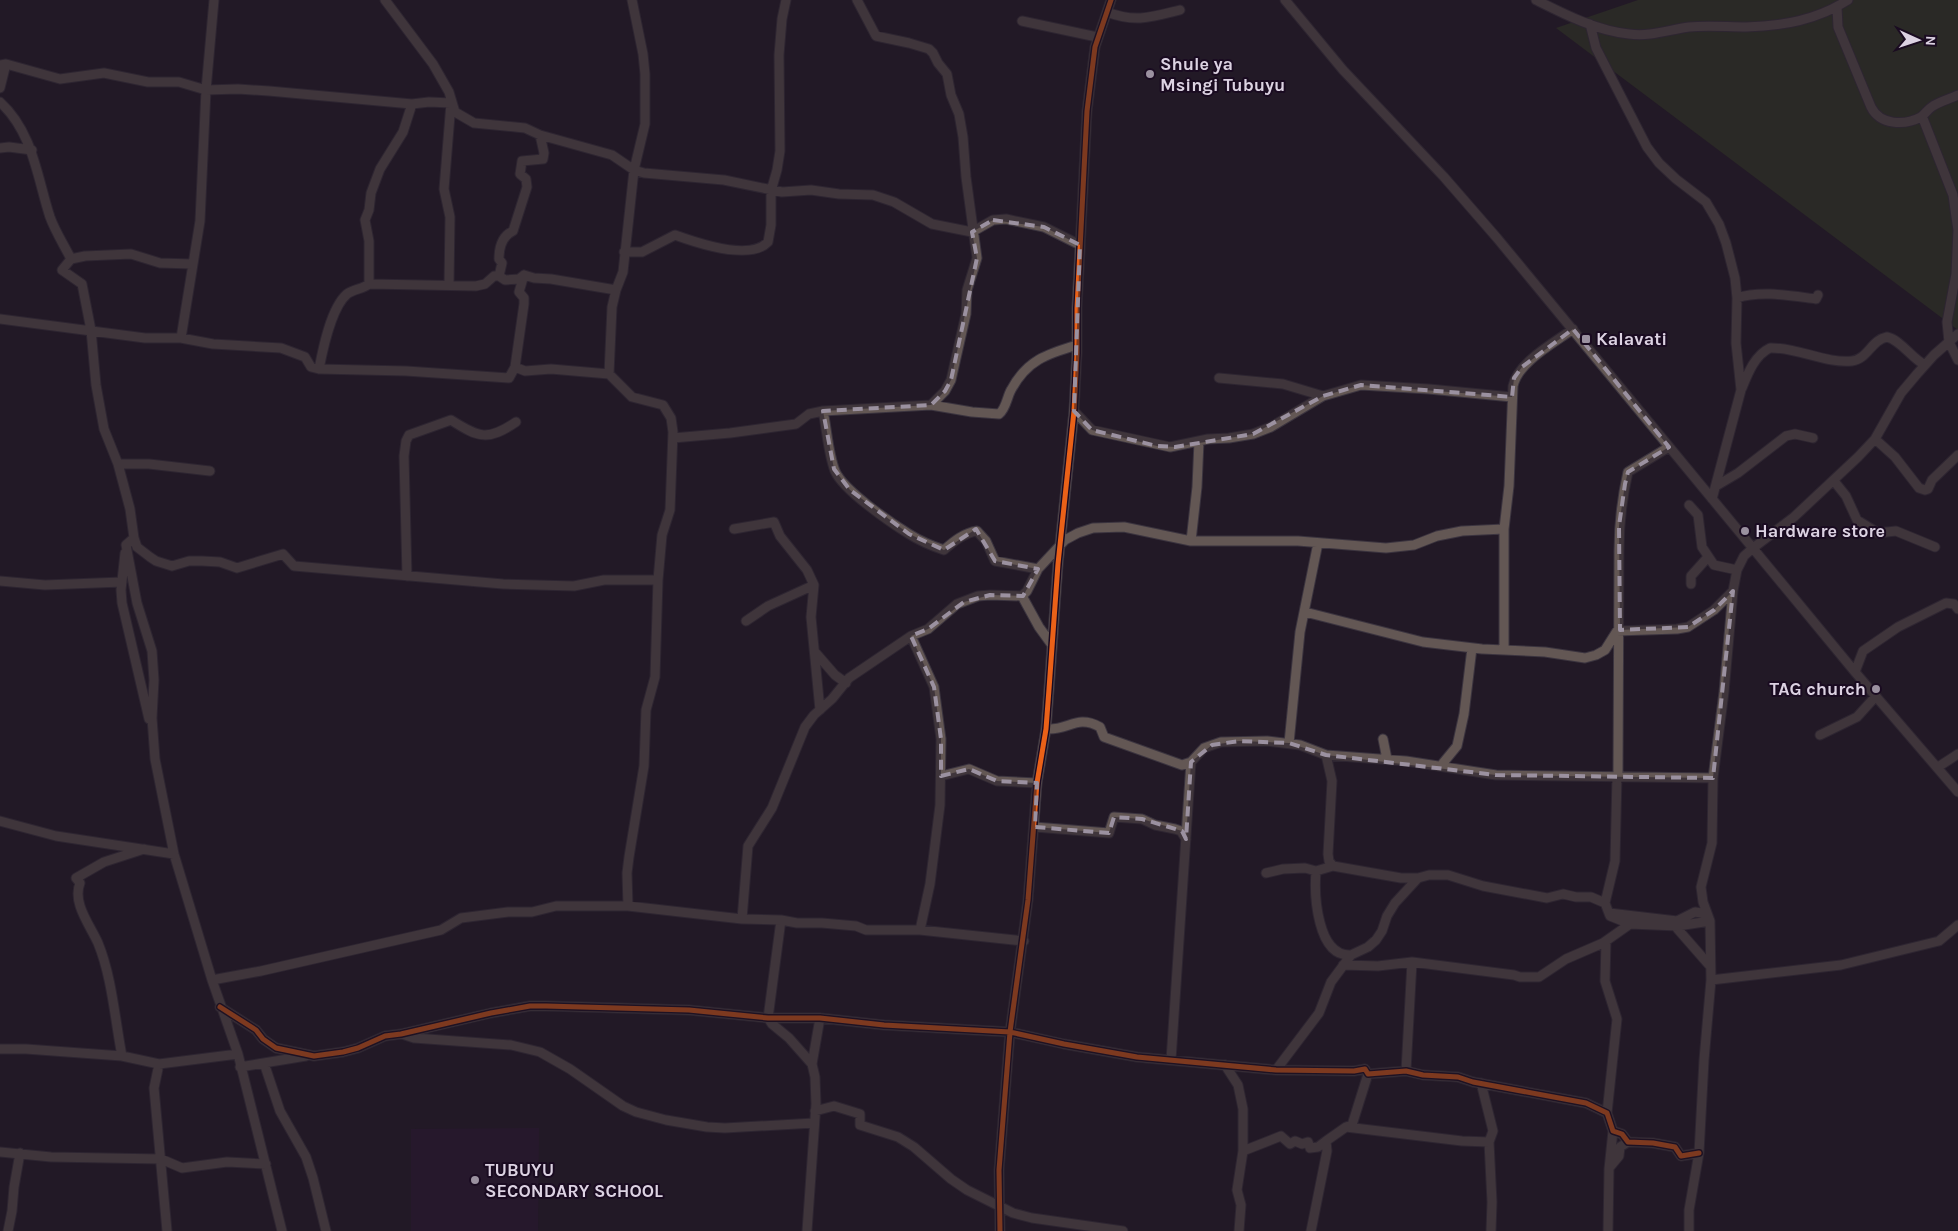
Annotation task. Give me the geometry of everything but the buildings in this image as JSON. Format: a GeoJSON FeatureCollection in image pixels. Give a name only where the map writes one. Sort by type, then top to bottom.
{"type":"FeatureCollection","features":[{"type":"Feature","properties":{"kind":"street"},"geometry":{"type":"LineString","coordinates":[[181,338],[200,221],[206,90],[214,0]]}},
{"type":"Feature","properties":{"kind":"street"},"geometry":{"type":"LineString","coordinates":[[384,0],[433,64],[449,92],[451,103],[444,190],[450,217],[449,284]]}},
{"type":"Feature","properties":{"kind":"street"},"geometry":{"type":"LineString","coordinates":[[609,374],[612,307],[623,272],[624,252],[628,240],[634,170],[645,124],[645,74],[639,31],[632,0]]}},
{"type":"Feature","properties":{"kind":"street"},"geometry":{"type":"LineString","coordinates":[[624,252],[642,252],[675,235],[727,250],[748,249],[764,246],[767,243],[770,238],[771,191],[780,151],[779,55],[782,19],[786,0]]}},
{"type":"Feature","properties":{"kind":"street"},"geometry":{"type":"LineString","coordinates":[[857,0],[876,36],[931,50],[947,74],[951,96],[961,122],[972,215],[972,232],[977,258],[967,290],[966,314],[951,380],[945,392],[931,405]]}},
{"type":"Feature","properties":{"kind":"street"},"geometry":{"type":"LineString","coordinates":[[1000,1231],[999,1170],[1010,1032],[1024,941],[1035,826],[1037,783],[1046,729],[1060,545],[1074,411],[1087,111],[1092,62],[1097,38],[1111,0]]}},
{"type":"Feature","properties":{"kind":"street"},"geometry":{"type":"LineString","coordinates":[[1285,0],[1343,70],[1444,177],[1573,329],[1854,672],[1958,792]]}},
{"type":"Feature","properties":{"kind":"street"},"geometry":{"type":"LineString","coordinates":[[1536,0],[1590,24],[1626,34],[1656,34],[1689,27],[1746,27],[1796,22],[1815,18],[1848,0]]}},
{"type":"Feature","properties":{"kind":"street"},"geometry":{"type":"LineString","coordinates":[[1837,7],[1838,27],[1865,94],[1876,115],[1889,121],[1906,122],[1922,116],[1931,108],[1958,95]]}},
{"type":"Feature","properties":{"kind":"street"},"geometry":{"type":"LineString","coordinates":[[1106,12],[1127,18],[1139,19],[1180,10]]}},
{"type":"Feature","properties":{"kind":"street"},"geometry":{"type":"LineString","coordinates":[[1022,21],[1097,38]]}},
{"type":"Feature","properties":{"kind":"street"},"geometry":{"type":"LineString","coordinates":[[1590,24],[1596,48],[1647,147],[1659,163],[1706,202],[1717,218],[1726,243],[1737,298],[1736,338],[1741,390]]}},
{"type":"Feature","properties":{"kind":"street"},"geometry":{"type":"LineString","coordinates":[[0,88],[3,65],[60,78],[104,73],[148,82],[179,82],[206,90],[238,89],[268,91],[412,104],[428,102],[451,103]]}},
{"type":"Feature","properties":{"kind":"street"},"geometry":{"type":"LineString","coordinates":[[0,102],[16,120],[32,150],[51,220],[71,259]]}},
{"type":"Feature","properties":{"kind":"street"},"geometry":{"type":"LineString","coordinates":[[451,103],[458,115],[474,123],[518,126],[612,155],[634,170],[649,174],[724,180],[771,191],[811,190],[839,194],[873,195],[894,202],[929,223],[972,232],[992,220],[1006,219],[1044,227],[1080,245]]}},
{"type":"Feature","properties":{"kind":"street"},"geometry":{"type":"LineString","coordinates":[[368,284],[369,241],[365,220],[369,210],[371,193],[380,170],[403,132],[412,104]]}},
{"type":"Feature","properties":{"kind":"street"},"geometry":{"type":"LineString","coordinates":[[1922,116],[1953,196],[1958,230],[1956,274],[1947,312],[1949,342],[1958,360]]}},
{"type":"Feature","properties":{"kind":"street"},"geometry":{"type":"LineString","coordinates":[[500,276],[502,263],[499,259],[501,243],[507,234],[513,231],[527,187],[526,179],[520,174],[522,161],[542,159],[540,134]]}},
{"type":"Feature","properties":{"kind":"street"},"geometry":{"type":"LineString","coordinates":[[0,148],[9,147],[32,150]]}},
{"type":"Feature","properties":{"kind":"street"},"geometry":{"type":"LineString","coordinates":[[192,264],[160,263],[131,254],[85,256],[71,259],[62,270],[82,284],[91,330],[96,385],[104,429],[118,464],[130,509],[137,547],[150,557],[172,566],[189,561],[202,561],[220,562],[237,568],[283,554],[294,566],[503,584],[574,586],[604,580],[658,580]]}},
{"type":"Feature","properties":{"kind":"street"},"geometry":{"type":"LineString","coordinates":[[319,368],[337,307],[349,293],[368,284],[480,286],[494,276],[500,276],[505,280],[524,275],[616,290]]}},
{"type":"Feature","properties":{"kind":"street"},"geometry":{"type":"LineString","coordinates":[[0,319],[145,338],[181,338],[213,344],[281,348],[305,357],[311,367],[319,368],[406,371],[509,378],[515,367],[524,298],[520,292],[524,275]]}},
{"type":"Feature","properties":{"kind":"street"},"geometry":{"type":"LineString","coordinates":[[1737,298],[1747,295],[1772,295],[1816,300],[1818,295]]}},
{"type":"Feature","properties":{"kind":"street"},"geometry":{"type":"LineString","coordinates":[[1504,650],[1504,529],[1509,486],[1514,378],[1522,367],[1573,329]]}},
{"type":"Feature","properties":{"kind":"street"},"geometry":{"type":"LineString","coordinates":[[1689,1231],[1689,1210],[1699,1153],[1711,980],[1712,940],[1709,917],[1701,887],[1712,843],[1713,778],[1724,692],[1732,592],[1737,570],[1744,556],[1794,517],[1834,481],[1875,439],[1901,393],[1925,365],[1958,334]]}},
{"type":"Feature","properties":{"kind":"street"},"geometry":{"type":"LineString","coordinates":[[1712,499],[1741,390],[1762,353],[1772,348],[1852,361],[1862,357],[1876,340],[1887,337],[1896,341],[1916,360],[1925,365]]}},
{"type":"Feature","properties":{"kind":"street"},"geometry":{"type":"LineString","coordinates":[[673,438],[796,424],[809,414],[823,410],[931,405],[972,412],[1001,413],[1012,388],[1030,364],[1077,345]]}},
{"type":"Feature","properties":{"kind":"street"},"geometry":{"type":"LineString","coordinates":[[515,367],[525,371],[552,369],[609,374],[632,397],[658,402],[665,407],[672,419],[670,510],[662,535],[658,580],[655,677],[646,710],[644,766],[627,873],[628,906]]}},
{"type":"Feature","properties":{"kind":"street"},"geometry":{"type":"LineString","coordinates":[[1218,378],[1283,384],[1323,396]]}},
{"type":"Feature","properties":{"kind":"street"},"geometry":{"type":"LineString","coordinates":[[1074,411],[1087,427],[1094,431],[1170,448],[1199,441],[1252,434],[1271,427],[1323,396],[1351,387],[1370,385],[1512,397]]}},
{"type":"Feature","properties":{"kind":"street"},"geometry":{"type":"LineString","coordinates":[[823,410],[837,475],[850,490],[876,510],[909,534],[944,550],[954,541],[970,532],[977,531],[986,541],[995,561],[1038,569]]}},
{"type":"Feature","properties":{"kind":"street"},"geometry":{"type":"LineString","coordinates":[[407,576],[404,456],[406,440],[409,435],[451,420],[473,434],[491,434],[501,431],[516,422]]}},
{"type":"Feature","properties":{"kind":"street"},"geometry":{"type":"LineString","coordinates":[[1716,486],[1738,473],[1786,436],[1795,434],[1813,438]]}},
{"type":"Feature","properties":{"kind":"street"},"geometry":{"type":"LineString","coordinates":[[1875,439],[1895,457],[1919,488],[1925,490],[1928,489],[1932,480],[1958,455]]}},
{"type":"Feature","properties":{"kind":"street"},"geometry":{"type":"LineString","coordinates":[[1191,540],[1197,487],[1199,441]]}},
{"type":"Feature","properties":{"kind":"street"},"geometry":{"type":"LineString","coordinates":[[1669,447],[1628,472],[1619,526],[1618,595],[1620,630],[1615,862],[1605,903],[1610,916],[1630,924],[1675,926],[1709,917]]}},
{"type":"Feature","properties":{"kind":"street"},"geometry":{"type":"LineString","coordinates":[[118,464],[158,465],[210,471]]}},
{"type":"Feature","properties":{"kind":"street"},"geometry":{"type":"LineString","coordinates":[[1834,481],[1846,496],[1857,520],[1878,533],[1896,531],[1935,547]]}},
{"type":"Feature","properties":{"kind":"street"},"geometry":{"type":"LineString","coordinates":[[1689,505],[1698,515],[1702,547],[1708,556],[1714,564],[1737,570]]}},
{"type":"Feature","properties":{"kind":"street"},"geometry":{"type":"LineString","coordinates":[[734,529],[774,522],[780,536],[811,576],[814,584],[811,612],[820,710]]}},
{"type":"Feature","properties":{"kind":"street"},"geometry":{"type":"LineString","coordinates":[[742,919],[748,846],[772,808],[805,727],[849,678],[910,636],[928,629],[949,610],[970,599],[990,595],[1022,596],[1027,591],[1038,569],[1060,545],[1083,530],[1114,526],[1191,540],[1318,543],[1396,548],[1414,545],[1437,536],[1462,531],[1504,529]]}},
{"type":"Feature","properties":{"kind":"street"},"geometry":{"type":"LineString","coordinates":[[134,538],[126,545],[122,603],[153,733]]}},
{"type":"Feature","properties":{"kind":"street"},"geometry":{"type":"LineString","coordinates":[[1289,743],[1300,632],[1318,543]]}},
{"type":"Feature","properties":{"kind":"street"},"geometry":{"type":"LineString","coordinates":[[126,545],[138,603],[152,651],[155,758],[174,854],[220,1007],[238,1054],[282,1231]]}},
{"type":"Feature","properties":{"kind":"street"},"geometry":{"type":"LineString","coordinates":[[1691,584],[1691,576],[1708,556]]}},
{"type":"Feature","properties":{"kind":"street"},"geometry":{"type":"LineString","coordinates":[[0,580],[45,585],[122,582]]}},
{"type":"Feature","properties":{"kind":"street"},"geometry":{"type":"LineString","coordinates":[[746,620],[768,606],[814,584]]}},
{"type":"Feature","properties":{"kind":"street"},"geometry":{"type":"LineString","coordinates":[[1305,612],[1423,642],[1472,648],[1546,652],[1590,657],[1605,650],[1614,632],[1620,630],[1677,629],[1688,627],[1714,610],[1732,592]]}},
{"type":"Feature","properties":{"kind":"street"},"geometry":{"type":"LineString","coordinates":[[1022,596],[1039,627],[1052,645]]}},
{"type":"Feature","properties":{"kind":"street"},"geometry":{"type":"LineString","coordinates":[[1854,672],[1863,651],[1898,627],[1946,603],[1954,604],[1958,609]]}},
{"type":"Feature","properties":{"kind":"street"},"geometry":{"type":"LineString","coordinates":[[910,636],[934,687],[941,730],[940,805],[930,884],[920,930]]}},
{"type":"Feature","properties":{"kind":"street"},"geometry":{"type":"LineString","coordinates":[[1443,763],[1457,746],[1464,714],[1472,648]]}},
{"type":"Feature","properties":{"kind":"street"},"geometry":{"type":"LineString","coordinates":[[814,652],[835,675],[846,683]]}},
{"type":"Feature","properties":{"kind":"street"},"geometry":{"type":"LineString","coordinates":[[1820,735],[1857,717],[1876,696]]}},
{"type":"Feature","properties":{"kind":"street"},"geometry":{"type":"LineString","coordinates":[[1046,729],[1055,730],[1080,721],[1087,721],[1100,727],[1104,737],[1178,764],[1188,764],[1204,748],[1221,742],[1240,740],[1289,743],[1310,748],[1326,755],[1387,759],[1477,773],[1517,776],[1618,774],[1713,778]]}},
{"type":"Feature","properties":{"kind":"street"},"geometry":{"type":"LineString","coordinates":[[1383,739],[1387,759]]}},
{"type":"Feature","properties":{"kind":"street"},"geometry":{"type":"LineString","coordinates":[[1938,767],[1958,754]]}},
{"type":"Feature","properties":{"kind":"street"},"geometry":{"type":"LineString","coordinates":[[1326,755],[1331,774],[1328,854],[1329,861],[1333,866]]}},
{"type":"Feature","properties":{"kind":"street"},"geometry":{"type":"LineString","coordinates":[[1171,1060],[1191,762]]}},
{"type":"Feature","properties":{"kind":"street"},"geometry":{"type":"LineString","coordinates":[[941,776],[969,769],[997,780],[1037,783]]}},
{"type":"Feature","properties":{"kind":"street"},"geometry":{"type":"LineString","coordinates":[[1035,826],[1109,833],[1114,817],[1142,819],[1155,825],[1181,831],[1186,839]]}},
{"type":"Feature","properties":{"kind":"street"},"geometry":{"type":"LineString","coordinates":[[0,821],[49,835],[174,854]]}},
{"type":"Feature","properties":{"kind":"street"},"geometry":{"type":"LineString","coordinates":[[122,1056],[104,960],[94,934],[80,910],[78,892],[80,883],[76,878],[104,862],[144,849]]}},
{"type":"Feature","properties":{"kind":"street"},"geometry":{"type":"LineString","coordinates":[[1266,874],[1283,869],[1305,868],[1316,871],[1333,866],[1386,876],[1418,878],[1429,875],[1448,875],[1483,886],[1547,898],[1563,894],[1576,897],[1591,897],[1605,903]]}},
{"type":"Feature","properties":{"kind":"street"},"geometry":{"type":"LineString","coordinates":[[1316,871],[1315,898],[1326,938],[1330,946],[1344,955],[1368,947],[1376,940],[1395,902],[1418,878]]}},
{"type":"Feature","properties":{"kind":"street"},"geometry":{"type":"LineString","coordinates":[[212,980],[261,971],[441,930],[462,918],[508,912],[532,912],[556,906],[628,906],[742,919],[781,920],[797,923],[822,922],[856,926],[866,930],[920,930],[1024,941]]}},
{"type":"Feature","properties":{"kind":"street"},"geometry":{"type":"LineString","coordinates":[[1609,913],[1677,921],[1695,912],[1709,917]]}},
{"type":"Feature","properties":{"kind":"street"},"geometry":{"type":"LineString","coordinates":[[781,920],[768,1018],[812,1064]]}},
{"type":"Feature","properties":{"kind":"street"},"geometry":{"type":"LineString","coordinates":[[1343,965],[1378,966],[1412,962],[1520,977],[1539,976],[1559,963],[1606,941],[1630,924]]}},
{"type":"Feature","properties":{"kind":"street"},"geometry":{"type":"LineString","coordinates":[[1711,980],[1841,965],[1939,941],[1958,925]]}},
{"type":"Feature","properties":{"kind":"street"},"geometry":{"type":"LineString","coordinates":[[1675,926],[1710,966]]}},
{"type":"Feature","properties":{"kind":"street"},"geometry":{"type":"LineString","coordinates":[[1606,941],[1605,980],[1617,1019],[1607,1113],[1612,1131],[1609,1168],[1608,1231]]}},
{"type":"Feature","properties":{"kind":"street"},"geometry":{"type":"LineString","coordinates":[[1276,1070],[1319,1013],[1331,982],[1351,954]]}},
{"type":"Feature","properties":{"kind":"street"},"geometry":{"type":"LineString","coordinates":[[1406,1071],[1412,962]]}},
{"type":"Feature","properties":{"kind":"street"},"geometry":{"type":"LineString","coordinates":[[240,1067],[336,1053],[358,1048],[385,1036],[530,1006],[689,1010],[768,1018],[820,1018],[894,1025],[1010,1032],[1113,1053],[1171,1060],[1276,1070],[1354,1071],[1366,1069],[1368,1074],[1352,1125],[1346,1127],[1318,1147],[1310,1148],[1308,1142],[1302,1144],[1295,1141],[1290,1144],[1281,1136],[1243,1151]]}},
{"type":"Feature","properties":{"kind":"street"},"geometry":{"type":"LineString","coordinates":[[220,1007],[256,1030],[263,1039],[276,1048],[293,1050],[309,1056]]}},
{"type":"Feature","properties":{"kind":"street"},"geometry":{"type":"LineString","coordinates":[[807,1231],[816,1088],[812,1064],[820,1018]]}},
{"type":"Feature","properties":{"kind":"street"},"geometry":{"type":"LineString","coordinates":[[401,1034],[414,1038],[512,1045],[540,1052],[576,1073],[622,1106],[666,1120],[725,1128],[814,1124]]}},
{"type":"Feature","properties":{"kind":"street"},"geometry":{"type":"LineString","coordinates":[[0,1049],[122,1056],[159,1064],[238,1054]]}},
{"type":"Feature","properties":{"kind":"street"},"geometry":{"type":"LineString","coordinates":[[264,1063],[280,1111],[306,1157],[326,1231]]}},
{"type":"Feature","properties":{"kind":"street"},"geometry":{"type":"LineString","coordinates":[[159,1064],[154,1088],[166,1228],[159,1231]]}},
{"type":"Feature","properties":{"kind":"street"},"geometry":{"type":"LineString","coordinates":[[1225,1065],[1235,1079],[1240,1092],[1243,1116],[1243,1151],[1237,1190],[1241,1205],[1238,1231]]}},
{"type":"Feature","properties":{"kind":"street"},"geometry":{"type":"LineString","coordinates":[[1368,1074],[1406,1071],[1423,1075],[1458,1077],[1586,1103],[1607,1113]]}},
{"type":"Feature","properties":{"kind":"street"},"geometry":{"type":"LineString","coordinates":[[1481,1083],[1493,1131],[1489,1142],[1492,1202],[1491,1231]]}},
{"type":"Feature","properties":{"kind":"street"},"geometry":{"type":"LineString","coordinates":[[815,1111],[834,1106],[860,1114],[860,1125],[890,1133],[911,1144],[955,1182],[999,1207],[1032,1218],[1120,1231]]}},
{"type":"Feature","properties":{"kind":"street"},"geometry":{"type":"LineString","coordinates":[[1346,1127],[1462,1141],[1489,1142]]}},
{"type":"Feature","properties":{"kind":"street"},"geometry":{"type":"LineString","coordinates":[[1612,1131],[1622,1134],[1628,1142]]}},
{"type":"Feature","properties":{"kind":"street"},"geometry":{"type":"LineString","coordinates":[[1310,1231],[1328,1151],[1326,1141]]}},
{"type":"Feature","properties":{"kind":"street"},"geometry":{"type":"LineString","coordinates":[[1609,1168],[1619,1156],[1620,1147],[1628,1142],[1653,1143],[1675,1147],[1681,1156],[1699,1153]]}},
{"type":"Feature","properties":{"kind":"street"},"geometry":{"type":"LineString","coordinates":[[0,1152],[51,1157],[161,1159],[182,1168],[227,1162],[266,1164]]}},
{"type":"Feature","properties":{"kind":"street"},"geometry":{"type":"LineString","coordinates":[[8,1231],[20,1153]]}},
{"type":"Feature","properties":{"kind":"highlighted area"},"geometry":{"type":"Polygon","coordinates":[[[993,220],[1044,227],[1080,245],[1074,411],[1092,430],[1157,446],[1175,447],[1253,434],[1323,396],[1361,385],[1512,397],[1514,378],[1522,367],[1573,329],[1669,447],[1628,472],[1619,526],[1620,630],[1688,627],[1714,610],[1733,591],[1713,778],[1496,775],[1326,755],[1289,743],[1239,741],[1212,745],[1191,762],[1186,839],[1182,831],[1142,819],[1114,817],[1109,833],[1035,827],[1037,783],[997,781],[969,769],[941,776],[941,739],[934,687],[911,636],[928,629],[964,602],[990,595],[1023,596],[1027,591],[1038,569],[995,561],[976,529],[944,550],[909,534],[850,490],[834,469],[823,411],[931,405],[945,391],[951,380],[977,258],[972,232],[993,220]]]}},
{"type":"Feature","properties":{"kind":"shaded area","name":"TUBUYU SECONDARY SCHOOL"},"geometry":{"type":"Polygon","coordinates":[[[539,1128],[538,1231],[411,1231],[411,1129],[539,1128]]]}},
{"type":"Feature","properties":{"kind":"green space"},"geometry":{"type":"Polygon","coordinates":[[[1638,0],[1958,0],[1958,330],[1556,28],[1638,0]]]}},
{"type":"Feature","properties":{"kind":"cycle path"},"geometry":{"type":"LineString","coordinates":[[1000,1231],[999,1170],[1010,1032],[1028,900],[1037,783],[1046,729],[1058,564],[1074,411],[1087,111],[1095,47],[1111,0]]}},
{"type":"Feature","properties":{"kind":"cycle path"},"geometry":{"type":"LineString","coordinates":[[220,1007],[256,1030],[263,1039],[276,1048],[314,1056],[343,1052],[358,1048],[385,1036],[491,1013],[530,1006],[546,1006],[689,1010],[768,1018],[820,1018],[884,1025],[1010,1032],[1137,1057],[1276,1070],[1354,1071],[1365,1069],[1368,1074],[1406,1071],[1423,1075],[1458,1077],[1473,1082],[1586,1103],[1607,1113],[1613,1131],[1622,1134],[1628,1142],[1653,1143],[1675,1147],[1681,1156],[1699,1153]]}},
{"type":"Feature","properties":{"kind":"place","name":"Shule ya Msingi Tubuyu"},"geometry":{"type":"Point","coordinates":[1150,74]}},
{"type":"Feature","properties":{"kind":"place","name":"Kalavati"},"geometry":{"type":"Point","coordinates":[1586,339]}},
{"type":"Feature","properties":{"kind":"place","name":"Hardware store"},"geometry":{"type":"Point","coordinates":[1745,531]}},
{"type":"Feature","properties":{"kind":"place","name":"TAG church"},"geometry":{"type":"Point","coordinates":[1876,689]}},
{"type":"Feature","properties":{"kind":"place","name":"TUBUYU SECONDARY SCHOOL"},"geometry":{"type":"Point","coordinates":[475,1180]}}]}
